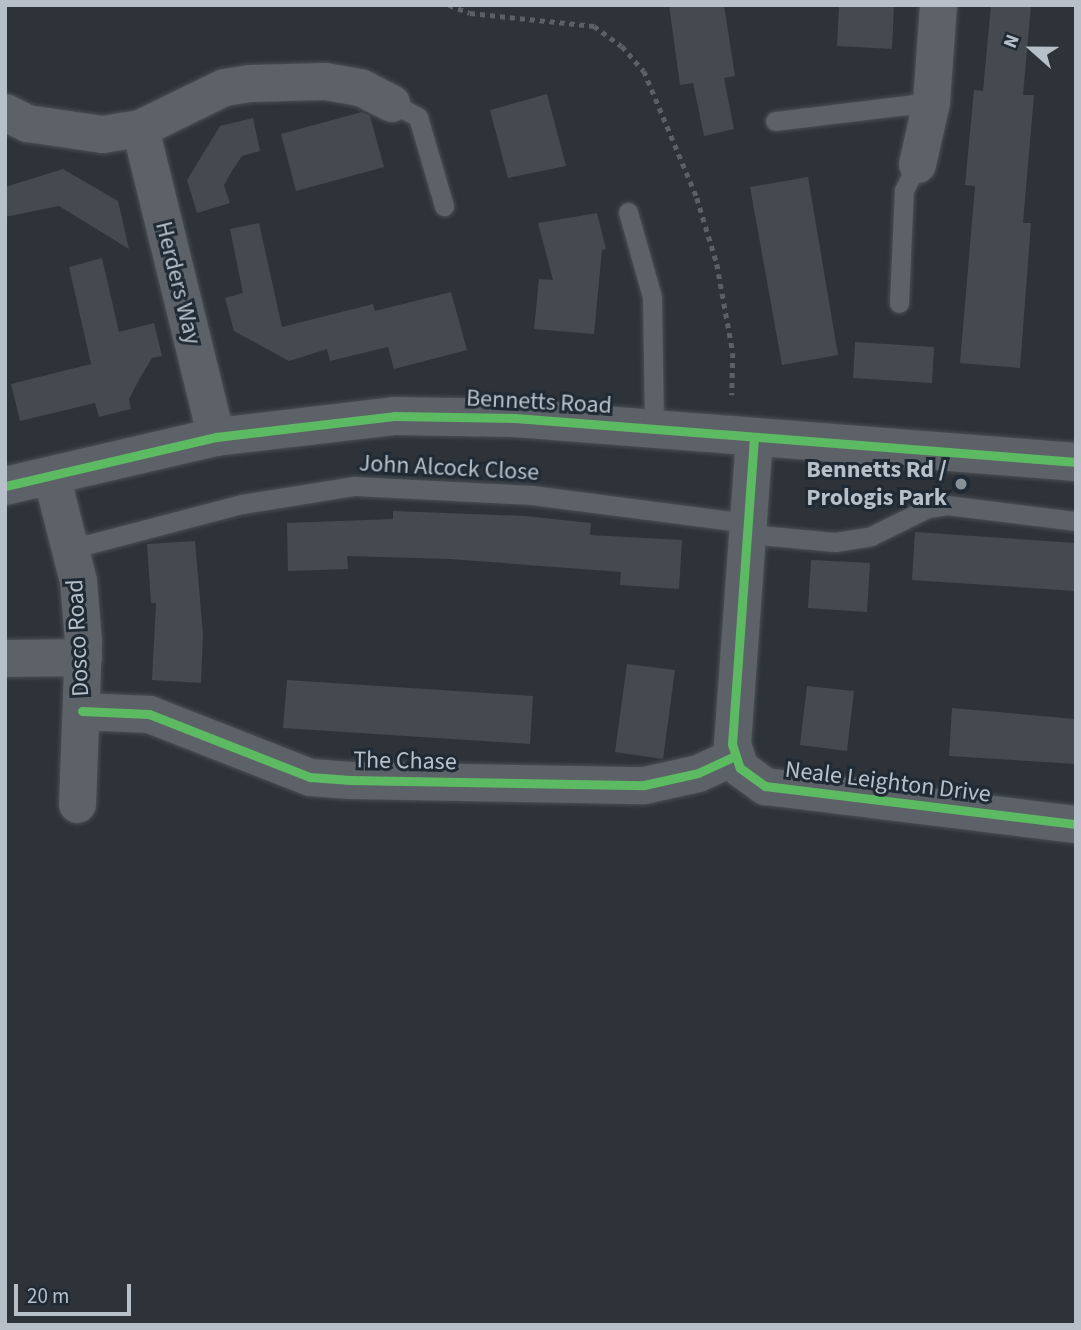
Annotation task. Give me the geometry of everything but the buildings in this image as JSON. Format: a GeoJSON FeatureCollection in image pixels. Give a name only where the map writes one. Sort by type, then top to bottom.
{"type":"FeatureCollection","features":[{"type":"Feature","properties":{"kind":"street"},"geometry":{"type":"LineString","coordinates":[[917,164],[931,102],[938,5]]}},
{"type":"Feature","properties":{"kind":"street"},"geometry":{"type":"LineString","coordinates":[[5,112],[27,123],[76,132],[140,128],[224,87],[250,83],[324,81],[360,87],[391,103]]}},
{"type":"Feature","properties":{"kind":"street","name":"Herders Way"},"geometry":{"type":"LineString","coordinates":[[140,128],[216,437]]}},
{"type":"Feature","properties":{"kind":"street","name":"Bennetts Road"},"geometry":{"type":"LineString","coordinates":[[5,486],[216,437],[394,416],[515,418],[1076,462]]}},
{"type":"Feature","properties":{"kind":"street"},"geometry":{"type":"LineString","coordinates":[[735,756],[732,744],[748,528],[742,436]]}},
{"type":"Feature","properties":{"kind":"street","name":"Dosco Road"},"geometry":{"type":"LineString","coordinates":[[51,475],[78,581],[83,657],[77,804]]}},
{"type":"Feature","properties":{"kind":"street"},"geometry":{"type":"LineString","coordinates":[[5,659],[83,657]]}},
{"type":"Feature","properties":{"kind":"street","name":"The Chase"},"geometry":{"type":"LineString","coordinates":[[82,711],[149,714],[310,777],[337,779],[644,785],[698,773],[735,756]]}},
{"type":"Feature","properties":{"kind":"street","name":"Neale Leighton Drive"},"geometry":{"type":"LineString","coordinates":[[735,756],[751,779],[765,786],[1076,824]]}},
{"type":"Feature","properties":{"kind":"lane"},"geometry":{"type":"LineString","coordinates":[[775,121],[931,102]]}},
{"type":"Feature","properties":{"kind":"lane"},"geometry":{"type":"LineString","coordinates":[[391,103],[418,117],[444,206]]}},
{"type":"Feature","properties":{"kind":"lane"},"geometry":{"type":"LineString","coordinates":[[899,303],[904,190],[917,164]]}},
{"type":"Feature","properties":{"kind":"lane"},"geometry":{"type":"LineString","coordinates":[[628,212],[652,298],[654,429]]}},
{"type":"Feature","properties":{"kind":"lane","name":"John Alcock Close"},"geometry":{"type":"LineString","coordinates":[[70,549],[242,505],[355,486],[532,495],[835,542],[871,536],[928,508],[947,505],[1076,521]]}},
{"type":"Feature","properties":{"kind":"path"},"geometry":{"type":"LineString","coordinates":[[449,5],[493,16],[594,26],[622,46],[644,71],[680,152],[716,264],[733,353],[742,436]]}},
{"type":"Feature","properties":{"kind":"cycle path"},"geometry":{"type":"LineString","coordinates":[[5,486],[216,437],[394,416],[515,418],[1076,462]]}},
{"type":"Feature","properties":{"kind":"cycle path"},"geometry":{"type":"LineString","coordinates":[[754,437],[732,744],[740,768],[765,786],[1076,824]]}},
{"type":"Feature","properties":{"kind":"cycle path"},"geometry":{"type":"LineString","coordinates":[[82,711],[149,714],[310,777],[350,780],[644,785],[698,773],[735,756]]}},
{"type":"Feature","properties":{"kind":"place","name":"Bennetts Rd / Prologis Park"},"geometry":{"type":"Point","coordinates":[961,484]}}]}
